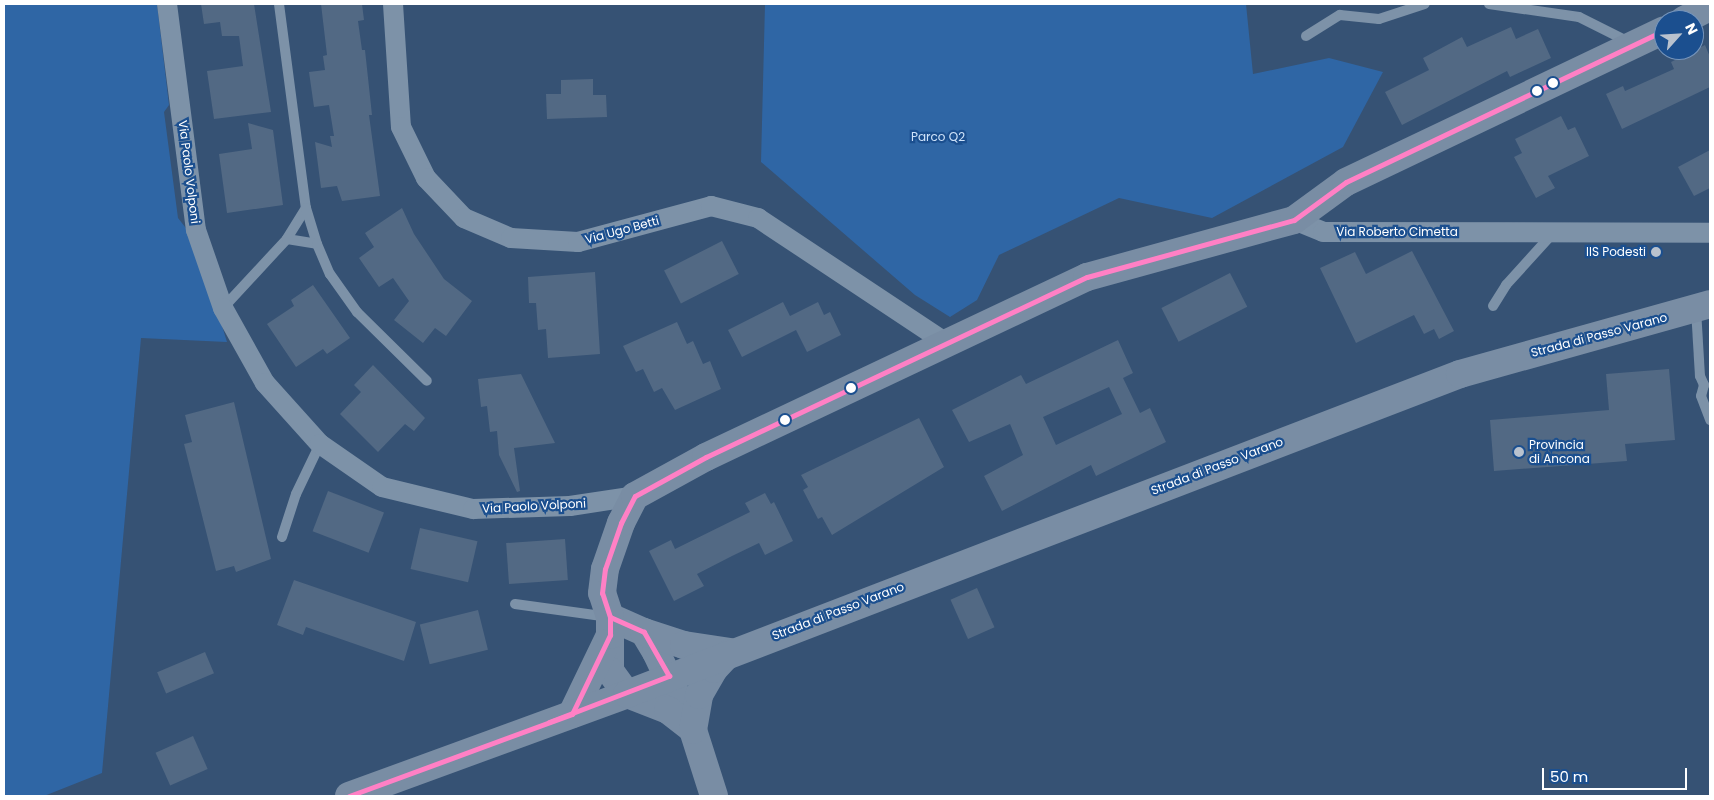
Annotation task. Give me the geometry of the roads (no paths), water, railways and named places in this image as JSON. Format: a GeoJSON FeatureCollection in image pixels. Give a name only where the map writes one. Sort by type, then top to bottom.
{"type":"FeatureCollection","features":[{"type":"Feature","properties":{"kind":"street","name":"Via Paolo Volponi"},"geometry":{"type":"LineString","coordinates":[[168,4],[196,230],[223,308],[264,383],[320,444],[382,487],[473,509],[570,506],[635,496]]}},
{"type":"Feature","properties":{"kind":"street","name":"Via Ugo Betti"},"geometry":{"type":"LineString","coordinates":[[393,4],[401,128],[426,178],[464,218],[511,238],[578,242],[711,206],[758,218],[948,344]]}},
{"type":"Feature","properties":{"kind":"street"},"geometry":{"type":"LineString","coordinates":[[697,741],[668,710],[627,694],[610,670],[610,626],[602,593],[605,569],[621,523],[635,496],[706,457],[1087,277],[1294,220],[1346,182],[1654,35]]}},
{"type":"Feature","properties":{"kind":"street","name":"Via Roberto Cimetta"},"geometry":{"type":"LineString","coordinates":[[1294,220],[1323,232],[1710,233]]}},
{"type":"Feature","properties":{"kind":"street","name":"Strada di Passo Varano"},"geometry":{"type":"LineString","coordinates":[[349,796],[627,694],[730,652],[1460,374],[1703,306]]}},
{"type":"Feature","properties":{"kind":"street"},"geometry":{"type":"LineString","coordinates":[[610,626],[644,632],[684,644],[730,652]]}},
{"type":"Feature","properties":{"kind":"street"},"geometry":{"type":"LineString","coordinates":[[572,714],[610,626]]}},
{"type":"Feature","properties":{"kind":"street","name":"Strada di Passo Varano"},"geometry":{"type":"LineString","coordinates":[[644,632],[670,676],[697,741],[714,796]]}},
{"type":"Feature","properties":{"kind":"street","name":"Strada di Passo Varano"},"geometry":{"type":"LineString","coordinates":[[697,741],[699,695],[714,669],[730,652]]}},
{"type":"Feature","properties":{"kind":"lane"},"geometry":{"type":"LineString","coordinates":[[279,4],[306,208],[316,244],[330,274],[357,312],[427,381]]}},
{"type":"Feature","properties":{"kind":"lane"},"geometry":{"type":"LineString","coordinates":[[1339,4],[1340,15]]}},
{"type":"Feature","properties":{"kind":"lane"},"geometry":{"type":"LineString","coordinates":[[1306,36],[1340,15],[1379,19],[1425,4]]}},
{"type":"Feature","properties":{"kind":"lane"},"geometry":{"type":"LineString","coordinates":[[1489,4],[1579,17],[1634,44]]}},
{"type":"Feature","properties":{"kind":"lane"},"geometry":{"type":"LineString","coordinates":[[223,308],[287,239],[306,208]]}},
{"type":"Feature","properties":{"kind":"lane"},"geometry":{"type":"LineString","coordinates":[[1493,306],[1506,284],[1554,232]]}},
{"type":"Feature","properties":{"kind":"lane"},"geometry":{"type":"LineString","coordinates":[[287,239],[316,244]]}},
{"type":"Feature","properties":{"kind":"lane"},"geometry":{"type":"LineString","coordinates":[[1703,306],[1700,376],[1707,385],[1701,396],[1710,420]]}},
{"type":"Feature","properties":{"kind":"lane"},"geometry":{"type":"LineString","coordinates":[[282,537],[296,494],[320,444]]}},
{"type":"Feature","properties":{"kind":"lane"},"geometry":{"type":"LineString","coordinates":[[515,604],[610,626]]}},
{"type":"Feature","properties":{"kind":"place","name":"IIS Podesti"},"geometry":{"type":"Point","coordinates":[1656,252]}},
{"type":"Feature","properties":{"kind":"place","name":"Provincia di Ancona"},"geometry":{"type":"Point","coordinates":[1519,452]}},
{"type":"Feature","properties":{"kind":"park label","name":"Parco Q2"},"geometry":{"type":"Point","coordinates":[938,137]}}]}
